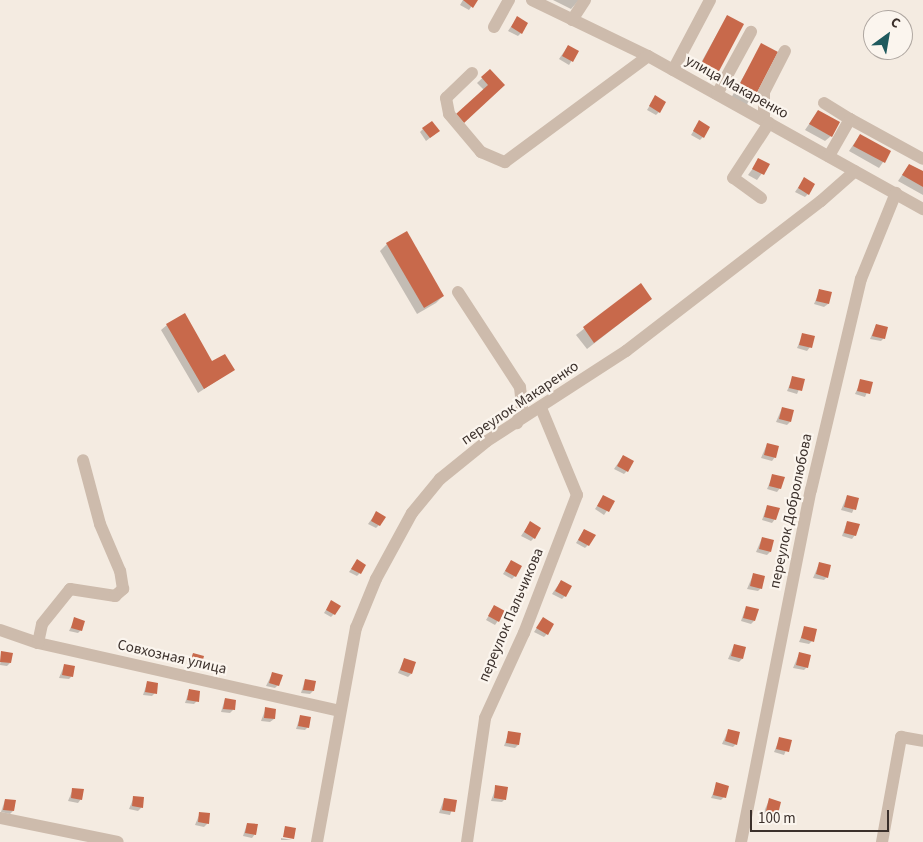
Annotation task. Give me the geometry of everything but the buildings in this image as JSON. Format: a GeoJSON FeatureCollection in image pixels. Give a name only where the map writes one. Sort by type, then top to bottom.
{"type":"FeatureCollection","features":[{"type":"Feature","properties":{"kind":"street"},"geometry":{"type":"LineString","coordinates":[[494,27],[509,0]]}},
{"type":"Feature","properties":{"kind":"street","name":"улица Макаренко"},"geometry":{"type":"LineString","coordinates":[[532,0],[648,56],[923,209]]}},
{"type":"Feature","properties":{"kind":"street"},"geometry":{"type":"LineString","coordinates":[[572,20],[585,0]]}},
{"type":"Feature","properties":{"kind":"street"},"geometry":{"type":"LineString","coordinates":[[673,70],[710,0]]}},
{"type":"Feature","properties":{"kind":"street"},"geometry":{"type":"LineString","coordinates":[[716,94],[751,32]]}},
{"type":"Feature","properties":{"kind":"street"},"geometry":{"type":"LineString","coordinates":[[761,198],[733,178],[766,122],[764,92],[786,51]]}},
{"type":"Feature","properties":{"kind":"street"},"geometry":{"type":"LineString","coordinates":[[472,73],[446,98],[449,114],[481,152],[505,162],[648,56]]}},
{"type":"Feature","properties":{"kind":"street"},"geometry":{"type":"LineString","coordinates":[[824,103],[923,159]]}},
{"type":"Feature","properties":{"kind":"street"},"geometry":{"type":"LineString","coordinates":[[829,156],[850,119]]}},
{"type":"Feature","properties":{"kind":"street","name":"переулок Макаренко"},"geometry":{"type":"LineString","coordinates":[[317,842],[339,711],[356,628],[376,579],[412,513],[440,479],[487,441],[541,408],[626,351],[821,201],[855,171]]}},
{"type":"Feature","properties":{"kind":"street","name":"переулок Добролюбова"},"geometry":{"type":"LineString","coordinates":[[741,842],[811,490],[861,280],[896,194]]}},
{"type":"Feature","properties":{"kind":"street"},"geometry":{"type":"LineString","coordinates":[[458,292],[520,387],[522,406],[516,423]]}},
{"type":"Feature","properties":{"kind":"street","name":"переулок Пальчикова"},"geometry":{"type":"LineString","coordinates":[[466,842],[485,718],[524,633],[577,495],[541,408]]}},
{"type":"Feature","properties":{"kind":"street"},"geometry":{"type":"LineString","coordinates":[[38,643],[42,624],[70,589],[115,596],[123,589],[120,571],[100,524],[83,460]]}},
{"type":"Feature","properties":{"kind":"street","name":"Совхозная улица"},"geometry":{"type":"LineString","coordinates":[[0,630],[38,643],[339,711]]}},
{"type":"Feature","properties":{"kind":"street"},"geometry":{"type":"LineString","coordinates":[[882,842],[901,737],[923,740]]}},
{"type":"Feature","properties":{"kind":"street"},"geometry":{"type":"LineString","coordinates":[[0,818],[118,842]]}}]}
